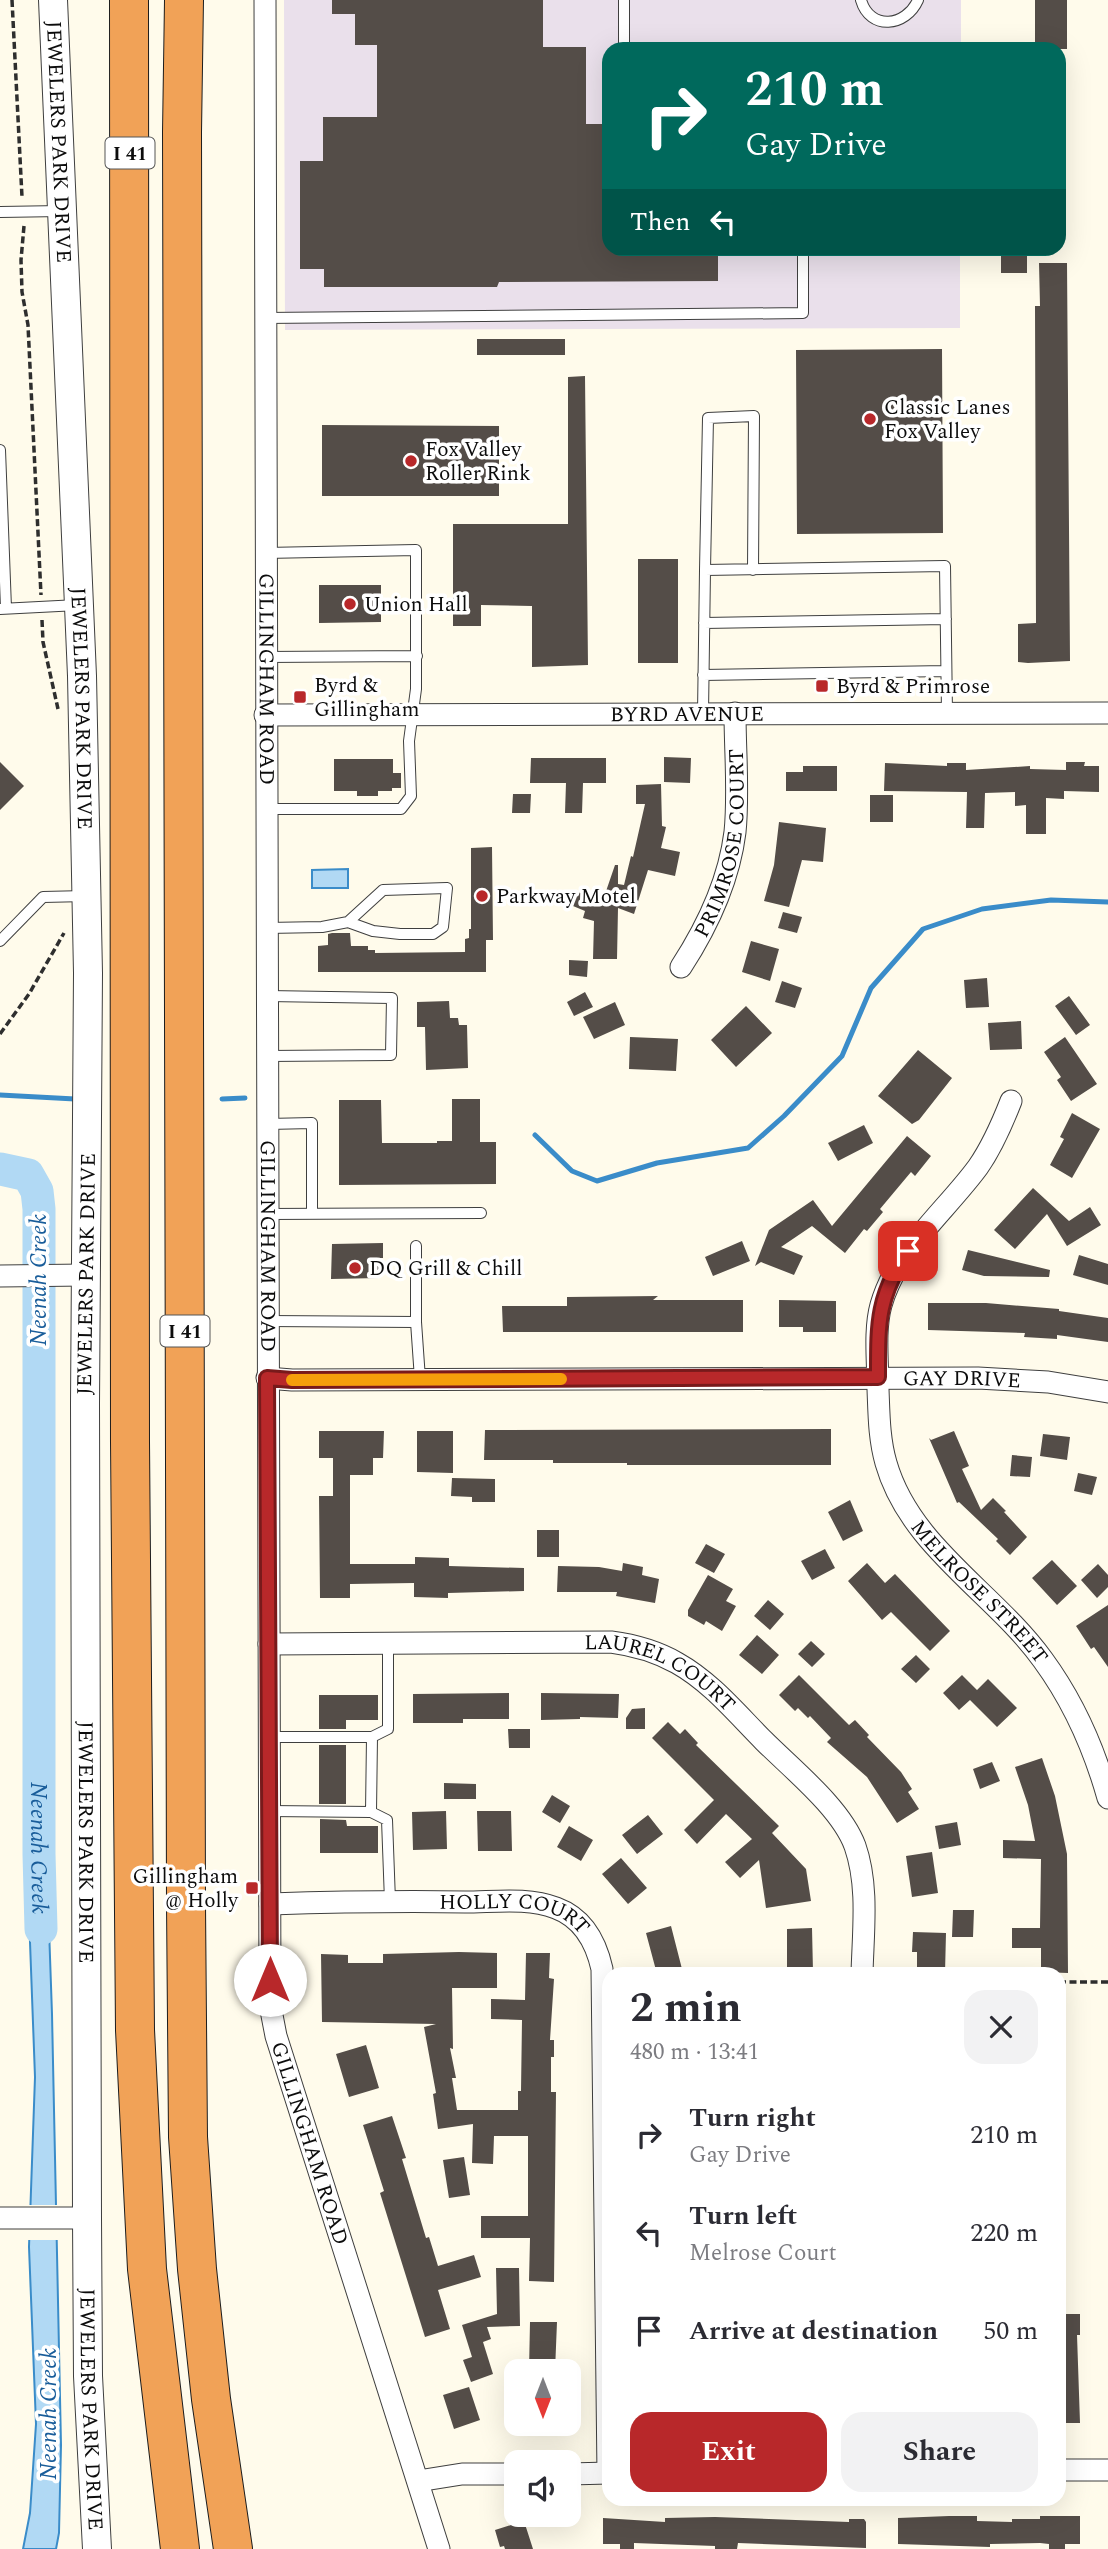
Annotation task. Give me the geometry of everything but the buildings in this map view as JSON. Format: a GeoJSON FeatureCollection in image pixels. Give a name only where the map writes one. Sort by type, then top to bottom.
{"type":"FeatureCollection","features":[{"type":"Feature","properties":{"kind":"highway"},"geometry":{"type":"LineString","coordinates":[[108,0],[108,20],[130,59]]}},
{"type":"Feature","properties":{"kind":"highway","name":"I 41"},"geometry":{"type":"LineString","coordinates":[[129,0],[130,1443],[135,2030],[147,2269],[180,2549]]}},
{"type":"Feature","properties":{"kind":"highway","name":"I 41"},"geometry":{"type":"LineString","coordinates":[[184,0],[182,160],[188,2137],[197,2269],[211,2399],[233,2549]]}},
{"type":"Feature","properties":{"kind":"street","name":"JEWELERS PARK DRIVE"},"geometry":{"type":"LineString","coordinates":[[53,0],[78,605],[75,1275],[77,2219],[97,2549]]}},
{"type":"Feature","properties":{"kind":"street","name":"GILLINGHAM ROAD"},"geometry":{"type":"LineString","coordinates":[[265,0],[270,2005],[276,2036],[439,2549]]}},
{"type":"Feature","properties":{"kind":"street","name":"PRIMROSE COURT"},"geometry":{"type":"LineString","coordinates":[[681,967],[699,939],[724,880],[731,853],[736,808],[735,713]]}},
{"type":"Feature","properties":{"kind":"street","name":"BYRD AVENUE"},"geometry":{"type":"LineString","coordinates":[[265,715],[1108,713]]}},
{"type":"Feature","properties":{"kind":"street","name":"MELROSE STREET"},"geometry":{"type":"LineString","coordinates":[[1011,1101],[993,1142],[979,1165],[908,1251],[889,1282],[879,1320],[881,1442],[900,1499],[929,1539],[1015,1626],[1066,1695],[1086,1733],[1108,1798]]}},
{"type":"Feature","properties":{"kind":"street"},"geometry":{"type":"LineString","coordinates":[[2,1276],[75,1275]]}},
{"type":"Feature","properties":{"kind":"street","name":"GAY DRIVE"},"geometry":{"type":"LineString","coordinates":[[267,1378],[978,1378],[1048,1382],[1108,1392]]}},
{"type":"Feature","properties":{"kind":"street","name":"LAUREL COURT"},"geometry":{"type":"LineString","coordinates":[[269,1644],[611,1642],[646,1649],[678,1663],[693,1673],[821,1798],[848,1832],[854,1843],[861,1874],[862,1967]]}},
{"type":"Feature","properties":{"kind":"street","name":"HOLLY COURT"},"geometry":{"type":"LineString","coordinates":[[270,1904],[390,1901],[543,1903],[558,1908],[583,1927],[599,1954],[602,1969]]}},
{"type":"Feature","properties":{"kind":"street"},"geometry":{"type":"LineString","coordinates":[[6,2218],[77,2219]]}},
{"type":"Feature","properties":{"kind":"street"},"geometry":{"type":"LineString","coordinates":[[1066,2470],[1108,2470]]}},
{"type":"Feature","properties":{"kind":"street"},"geometry":{"type":"LineString","coordinates":[[581,2474],[602,2473]]}},
{"type":"Feature","properties":{"kind":"street"},"geometry":{"type":"LineString","coordinates":[[418,2481],[462,2474],[504,2474]]}},
{"type":"Feature","properties":{"kind":"lane"},"geometry":{"type":"LineString","coordinates":[[624,0],[624,42]]}},
{"type":"Feature","properties":{"kind":"lane"},"geometry":{"type":"LineString","coordinates":[[861,0],[866,13],[875,20],[884,22],[901,19],[909,14],[918,0]]}},
{"type":"Feature","properties":{"kind":"lane"},"geometry":{"type":"LineString","coordinates":[[0,212],[63,211]]}},
{"type":"Feature","properties":{"kind":"lane"},"geometry":{"type":"LineString","coordinates":[[264,318],[803,313],[803,256]]}},
{"type":"Feature","properties":{"kind":"lane"},"geometry":{"type":"LineString","coordinates":[[704,713],[708,418],[754,416],[753,570]]}},
{"type":"Feature","properties":{"kind":"lane"},"geometry":{"type":"LineString","coordinates":[[0,450],[3,608],[78,605]]}},
{"type":"Feature","properties":{"kind":"lane"},"geometry":{"type":"LineString","coordinates":[[265,552],[416,550],[417,656],[409,741],[411,796],[401,809],[266,809]]}},
{"type":"Feature","properties":{"kind":"lane"},"geometry":{"type":"LineString","coordinates":[[705,570],[945,566],[947,713]]}},
{"type":"Feature","properties":{"kind":"lane"},"geometry":{"type":"LineString","coordinates":[[704,624],[946,619]]}},
{"type":"Feature","properties":{"kind":"lane"},"geometry":{"type":"LineString","coordinates":[[265,657],[417,656]]}},
{"type":"Feature","properties":{"kind":"lane"},"geometry":{"type":"LineString","coordinates":[[704,676],[946,671]]}},
{"type":"Feature","properties":{"kind":"lane"},"geometry":{"type":"LineString","coordinates":[[267,928],[322,927],[348,922],[373,931],[433,934],[443,927],[447,888],[383,890],[348,922]]}},
{"type":"Feature","properties":{"kind":"lane"},"geometry":{"type":"LineString","coordinates":[[0,941],[43,897],[76,897]]}},
{"type":"Feature","properties":{"kind":"lane"},"geometry":{"type":"LineString","coordinates":[[268,996],[392,998],[391,1055],[268,1056]]}},
{"type":"Feature","properties":{"kind":"lane"},"geometry":{"type":"LineString","coordinates":[[268,1124],[312,1123],[312,1213]]}},
{"type":"Feature","properties":{"kind":"lane"},"geometry":{"type":"LineString","coordinates":[[268,1214],[481,1213]]}},
{"type":"Feature","properties":{"kind":"lane"},"geometry":{"type":"LineString","coordinates":[[416,1247],[416,1322],[420,1379]]}},
{"type":"Feature","properties":{"kind":"lane"},"geometry":{"type":"LineString","coordinates":[[267,1321],[416,1322]]}},
{"type":"Feature","properties":{"kind":"lane"},"geometry":{"type":"LineString","coordinates":[[269,1737],[372,1737],[388,1729],[387,1643]]}},
{"type":"Feature","properties":{"kind":"lane"},"geometry":{"type":"LineString","coordinates":[[371,1812],[372,1737]]}},
{"type":"Feature","properties":{"kind":"lane"},"geometry":{"type":"LineString","coordinates":[[269,1811],[371,1812],[387,1820],[390,1901]]}},
{"type":"Feature","properties":{"kind":"path"},"geometry":{"type":"LineString","coordinates":[[12,0],[24,236],[21,260],[22,292],[29,339],[43,642],[59,719]]}},
{"type":"Feature","properties":{"kind":"path"},"geometry":{"type":"LineString","coordinates":[[0,1034],[29,994],[64,933],[67,915],[76,897]]}},
{"type":"Feature","properties":{"kind":"path"},"geometry":{"type":"LineString","coordinates":[[1066,1982],[1108,1982]]}},
{"type":"Feature","properties":{"kind":"shaded area"},"geometry":{"type":"Polygon","coordinates":[[[284,0],[961,0],[961,42],[602,42],[602,256],[960,256],[960,328],[285,330],[284,0]]]}},
{"type":"Feature","properties":{"kind":"water"},"geometry":{"type":"Polygon","coordinates":[[[348,869],[348,888],[312,888],[312,870],[348,869]]]}},
{"type":"Feature","properties":{"kind":"water"},"geometry":{"type":"Polygon","coordinates":[[[40,1882],[48,1900],[52,2014],[61,2445],[59,2533],[56,2549],[23,2549],[30,2513],[36,2424],[29,2247],[35,2077],[28,1888],[40,1882]]]}},
{"type":"Feature","properties":{"kind":"pier"},"geometry":{"type":"Polygon","coordinates":[[[52,1920],[53,1939],[27,1939],[26,1921],[52,1920]]]}},
{"type":"Feature","properties":{"kind":"pier"},"geometry":{"type":"Polygon","coordinates":[[[27,2205],[58,2205],[59,2240],[26,2240],[27,2205]]]}},
{"type":"Feature","properties":{"kind":"waterway"},"geometry":{"type":"LineString","coordinates":[[535,1135],[572,1171],[597,1181],[657,1163],[748,1148],[784,1116],[842,1056],[871,988],[923,929],[982,909],[1051,900],[1108,902]]}},
{"type":"Feature","properties":{"kind":"waterway"},"geometry":{"type":"LineString","coordinates":[[0,1095],[75,1099]]}},
{"type":"Feature","properties":{"kind":"waterway"},"geometry":{"type":"LineString","coordinates":[[222,1099],[245,1098]]}},
{"type":"Feature","properties":{"kind":"waterway","name":"Neenah Creek"},"geometry":{"type":"LineString","coordinates":[[0,1169],[28,1175],[37,1191],[39,1209],[41,1929]]}},
{"type":"Feature","properties":{"kind":"slow traffic"},"geometry":{"type":"LineString","coordinates":[[292,1380],[561,1379]]}},
{"type":"Feature","properties":{"kind":"place","name":"Classic Lanes Fox Valley"},"geometry":{"type":"Point","coordinates":[870,419]}},
{"type":"Feature","properties":{"kind":"place","name":"Fox Valley Roller Rink"},"geometry":{"type":"Point","coordinates":[411,461]}},
{"type":"Feature","properties":{"kind":"place","name":"Union Hall"},"geometry":{"type":"Point","coordinates":[350,604]}},
{"type":"Feature","properties":{"kind":"place","name":"Byrd & Primrose"},"geometry":{"type":"Point","coordinates":[822,686]}},
{"type":"Feature","properties":{"kind":"place","name":"Byrd & Gillingham"},"geometry":{"type":"Point","coordinates":[300,697]}},
{"type":"Feature","properties":{"kind":"place","name":"Parkway Motel"},"geometry":{"type":"Point","coordinates":[482,896]}},
{"type":"Feature","properties":{"kind":"place","name":"DQ Grill & Chill"},"geometry":{"type":"Point","coordinates":[355,1268]}},
{"type":"Feature","properties":{"kind":"place","name":"Gillingham @ Holly"},"geometry":{"type":"Point","coordinates":[252,1888]}},
{"type":"Feature","properties":{"kind":"route"},"geometry":{"type":"LineString","coordinates":[[270,1980],[267,1378],[557,1380],[878,1377],[881,1307],[895,1269],[908,1251]]}}]}
